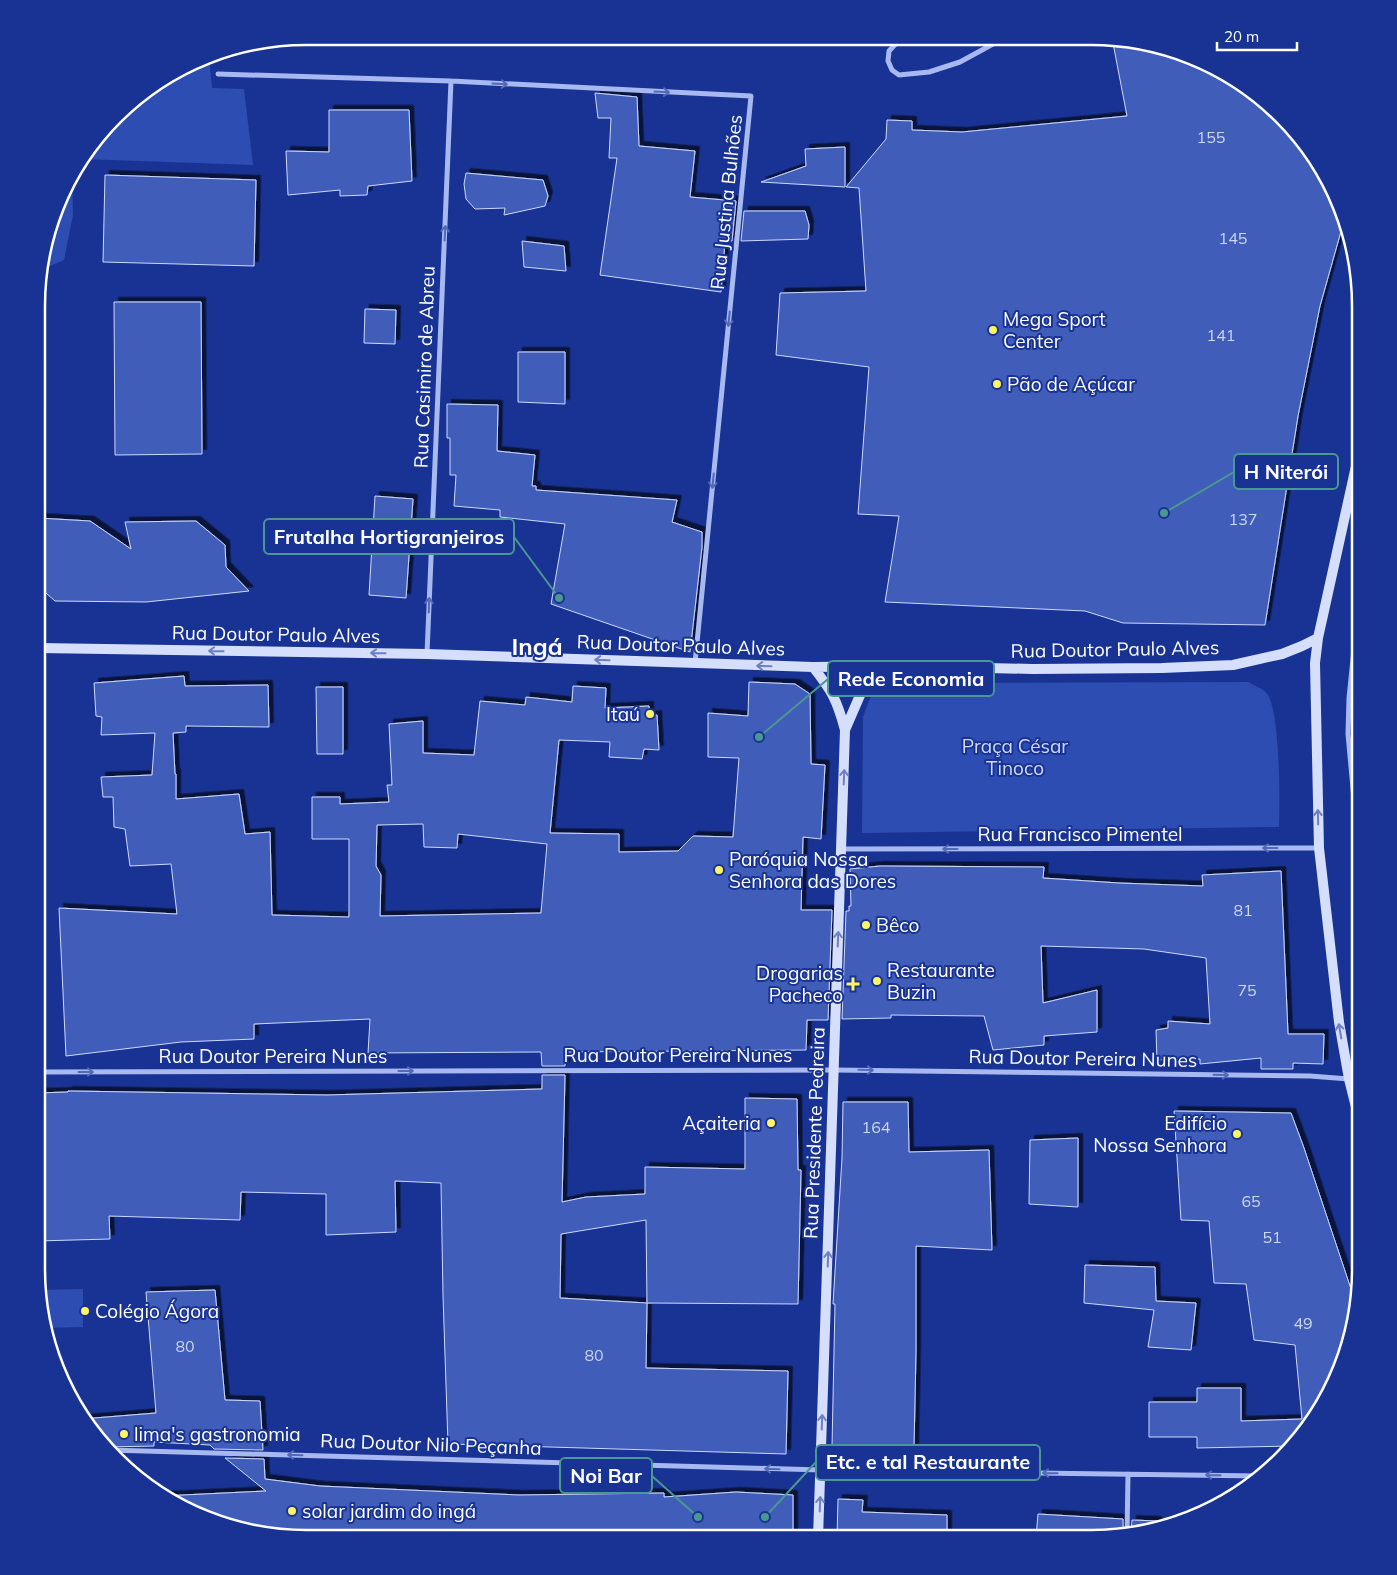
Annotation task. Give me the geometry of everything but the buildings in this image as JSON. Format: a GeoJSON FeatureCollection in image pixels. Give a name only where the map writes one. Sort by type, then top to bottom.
{"type":"FeatureCollection","features":[{"type":"Feature","properties":{"kind":"main road"},"geometry":{"type":"LineString","coordinates":[[1352,489],[1318,638],[1315,662],[1319,848],[1339,1022],[1352,1091]]}},
{"type":"Feature","properties":{"kind":"main road","name":"Rua Doutor Paulo Alves"},"geometry":{"type":"LineString","coordinates":[[45,648],[427,654],[813,667],[1162,668],[1233,665],[1282,654],[1318,638]]}},
{"type":"Feature","properties":{"kind":"main road","name":"Rua Presidente Pedreira"},"geometry":{"type":"LineString","coordinates":[[845,730],[861,693],[868,684],[895,666]]}},
{"type":"Feature","properties":{"kind":"main road","name":"Rua Presidente Pedreira"},"geometry":{"type":"LineString","coordinates":[[813,667],[830,687],[840,708],[845,730],[818,1530]]}},
{"type":"Feature","properties":{"kind":"street"},"geometry":{"type":"LineString","coordinates":[[894,45],[889,51],[888,60],[892,70],[900,75],[929,72],[960,62],[991,45]]}},
{"type":"Feature","properties":{"kind":"street","name":"Rua Justina Bulhões"},"geometry":{"type":"LineString","coordinates":[[218,74],[451,81],[751,96],[695,664]]}},
{"type":"Feature","properties":{"kind":"street","name":"Rua Casimiro de Abreu"},"geometry":{"type":"LineString","coordinates":[[427,654],[451,81]]}},
{"type":"Feature","properties":{"kind":"street"},"geometry":{"type":"LineString","coordinates":[[1352,662],[1348,698],[1348,734],[1352,778]]}},
{"type":"Feature","properties":{"kind":"street","name":"Rua Francisco Pimentel"},"geometry":{"type":"LineString","coordinates":[[842,849],[1319,848]]}},
{"type":"Feature","properties":{"kind":"street","name":"Rua Doutor Pereira Nunes"},"geometry":{"type":"LineString","coordinates":[[45,1072],[834,1070],[1290,1076],[1349,1079]]}},
{"type":"Feature","properties":{"kind":"street","name":"Rua Doutor Nilo Peçanha"},"geometry":{"type":"LineString","coordinates":[[119,1450],[821,1470],[1250,1476]]}},
{"type":"Feature","properties":{"kind":"street"},"geometry":{"type":"LineString","coordinates":[[1126,1528],[1128,1474]]}},
{"type":"Feature","properties":{"kind":"green space"},"geometry":{"type":"Polygon","coordinates":[[[210,64],[212,88],[244,89],[253,165],[90,159],[110,134],[147,99],[176,80],[210,64]]]}},
{"type":"Feature","properties":{"kind":"green space"},"geometry":{"type":"Polygon","coordinates":[[[72,190],[73,215],[64,260],[48,267],[59,222],[72,190]]]}},
{"type":"Feature","properties":{"kind":"green space","name":"Praça César Tinoco"},"geometry":{"type":"Polygon","coordinates":[[[1249,682],[1267,693],[1272,706],[1277,739],[1279,827],[862,833],[863,717],[872,693],[897,683],[1249,682]]]}},
{"type":"Feature","properties":{"kind":"green space"},"geometry":{"type":"Polygon","coordinates":[[[83,1289],[83,1327],[52,1328],[46,1290],[83,1289]]]}},
{"type":"Feature","properties":{"kind":"place","name":"Mega Sport Center"},"geometry":{"type":"Point","coordinates":[993,330]}},
{"type":"Feature","properties":{"kind":"place","name":"Pão de Açúcar"},"geometry":{"type":"Point","coordinates":[997,384]}},
{"type":"Feature","properties":{"kind":"place","name":"H Niterói"},"geometry":{"type":"Point","coordinates":[1164,513]}},
{"type":"Feature","properties":{"kind":"place","name":"Frutalha Hortigranjeiros"},"geometry":{"type":"Point","coordinates":[559,598]}},
{"type":"Feature","properties":{"kind":"place","name":"Itaú"},"geometry":{"type":"Point","coordinates":[650,714]}},
{"type":"Feature","properties":{"kind":"place","name":"Rede Economia"},"geometry":{"type":"Point","coordinates":[759,737]}},
{"type":"Feature","properties":{"kind":"place","name":"Paróquia Nossa Senhora das Dores"},"geometry":{"type":"Point","coordinates":[719,870]}},
{"type":"Feature","properties":{"kind":"place","name":"Bêco"},"geometry":{"type":"Point","coordinates":[866,925]}},
{"type":"Feature","properties":{"kind":"place","name":"Restaurante Buzin"},"geometry":{"type":"Point","coordinates":[877,981]}},
{"type":"Feature","properties":{"kind":"place","name":"Drogarias Pacheco"},"geometry":{"type":"Point","coordinates":[853,984]}},
{"type":"Feature","properties":{"kind":"place","name":"Açaiteria"},"geometry":{"type":"Point","coordinates":[771,1123]}},
{"type":"Feature","properties":{"kind":"place","name":"Edifício Nossa Senhora"},"geometry":{"type":"Point","coordinates":[1237,1134]}},
{"type":"Feature","properties":{"kind":"place","name":"Colégio Ágora"},"geometry":{"type":"Point","coordinates":[85,1311]}},
{"type":"Feature","properties":{"kind":"place","name":"lima's gastronomia"},"geometry":{"type":"Point","coordinates":[124,1434]}},
{"type":"Feature","properties":{"kind":"place","name":"solar jardim do ingá"},"geometry":{"type":"Point","coordinates":[292,1511]}},
{"type":"Feature","properties":{"kind":"place","name":"Noi Bar"},"geometry":{"type":"Point","coordinates":[698,1517]}},
{"type":"Feature","properties":{"kind":"place","name":"Etc. e tal Restaurante"},"geometry":{"type":"Point","coordinates":[765,1517]}},
{"type":"Feature","properties":{"kind":"district","name":"Ingá"},"geometry":{"type":"Point","coordinates":[537,647]}}]}
